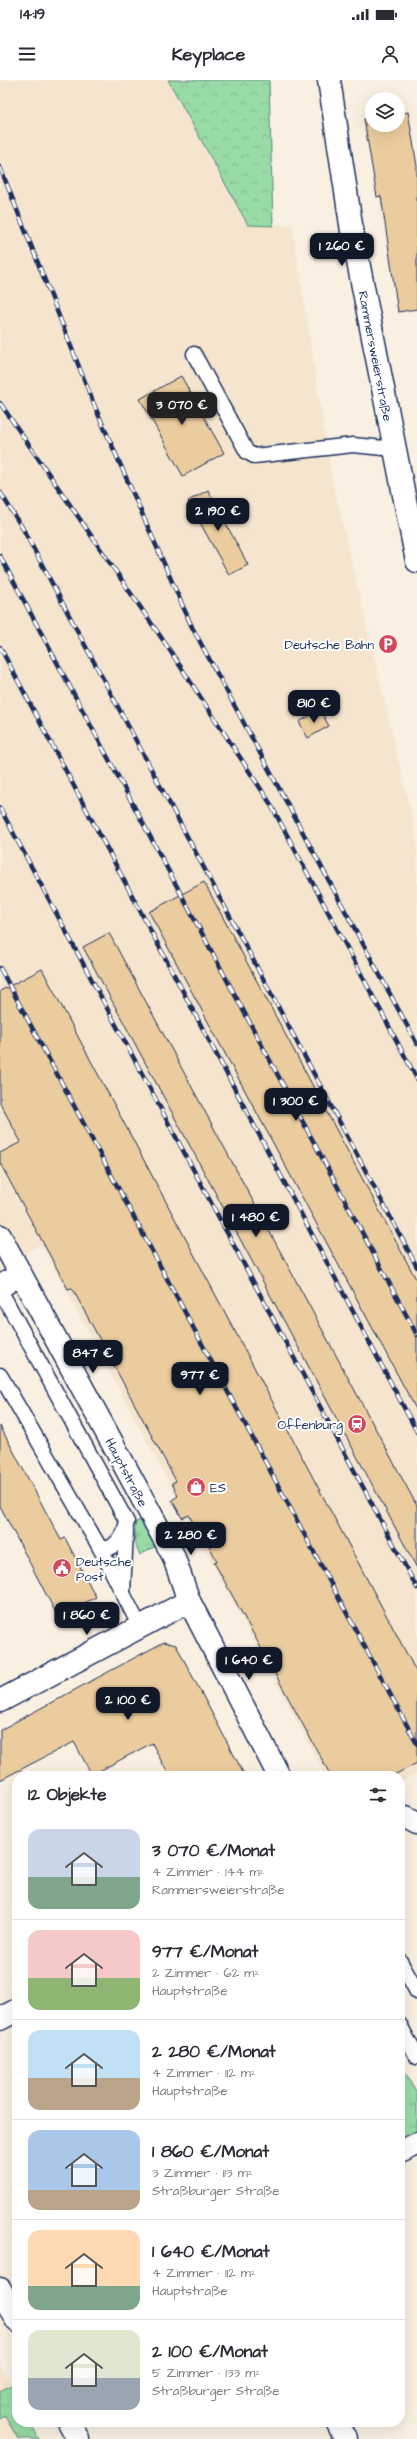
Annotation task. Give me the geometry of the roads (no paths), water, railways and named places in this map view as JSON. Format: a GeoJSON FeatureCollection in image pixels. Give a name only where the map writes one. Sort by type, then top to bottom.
{"type":"FeatureCollection","features":[{"type":"Feature","properties":{"kind":"street","name":"Rammersweierstraße"},"geometry":{"type":"LineString","coordinates":[[332,80],[352,231],[417,561]]}},
{"type":"Feature","properties":{"kind":"street","name":"Hauptstraße"},"geometry":{"type":"LineString","coordinates":[[0,1236],[172,1555],[189,1601],[276,1771]]}},
{"type":"Feature","properties":{"kind":"street"},"geometry":{"type":"LineString","coordinates":[[0,1288],[20,1274]]}},
{"type":"Feature","properties":{"kind":"street"},"geometry":{"type":"LineString","coordinates":[[0,1701],[189,1601]]}},
{"type":"Feature","properties":{"kind":"street"},"geometry":{"type":"LineString","coordinates":[[405,1818],[417,1823]]}},
{"type":"Feature","properties":{"kind":"street"},"geometry":{"type":"LineString","coordinates":[[0,2019],[12,2013]]}},
{"type":"Feature","properties":{"kind":"street"},"geometry":{"type":"LineString","coordinates":[[405,2150],[417,2144]]}},
{"type":"Feature","properties":{"kind":"street"},"geometry":{"type":"LineString","coordinates":[[0,2288],[12,2311]]}},
{"type":"Feature","properties":{"kind":"street"},"geometry":{"type":"LineString","coordinates":[[72,2427],[78,2439]]}},
{"type":"Feature","properties":{"kind":"street"},"geometry":{"type":"LineString","coordinates":[[339,2427],[346,2439]]}},
{"type":"Feature","properties":{"kind":"lane"},"geometry":{"type":"LineString","coordinates":[[194,354],[247,452],[254,456],[353,445],[394,449]]}},
{"type":"Feature","properties":{"kind":"lane"},"geometry":{"type":"LineString","coordinates":[[0,1288],[127,1522],[123,1592]]}},
{"type":"Feature","properties":{"kind":"lane"},"geometry":{"type":"LineString","coordinates":[[0,1375],[100,1548],[140,1627]]}},
{"type":"Feature","properties":{"kind":"lane"},"geometry":{"type":"LineString","coordinates":[[100,1548],[110,1548],[118,1542],[125,1532],[127,1522]]}},
{"type":"Feature","properties":{"kind":"lane"},"geometry":{"type":"LineString","coordinates":[[405,1970],[417,1992]]}},
{"type":"Feature","properties":{"kind":"lane"},"geometry":{"type":"LineString","coordinates":[[405,2034],[417,2057]]}},
{"type":"Feature","properties":{"kind":"railway"},"geometry":{"type":"LineString","coordinates":[[0,167],[95,407],[192,627],[417,1044]]}},
{"type":"Feature","properties":{"kind":"railway"},"geometry":{"type":"LineString","coordinates":[[0,403],[165,643],[270,803],[417,1079]]}},
{"type":"Feature","properties":{"kind":"railway"},"geometry":{"type":"LineString","coordinates":[[0,492],[23,529],[417,1267]]}},
{"type":"Feature","properties":{"kind":"railway"},"geometry":{"type":"LineString","coordinates":[[0,556],[417,1335]]}},
{"type":"Feature","properties":{"kind":"railway"},"geometry":{"type":"LineString","coordinates":[[0,647],[417,1432]]}},
{"type":"Feature","properties":{"kind":"railway"},"geometry":{"type":"LineString","coordinates":[[0,808],[417,1588]]}},
{"type":"Feature","properties":{"kind":"railway"},"geometry":{"type":"LineString","coordinates":[[0,968],[417,1744]]}},
{"type":"Feature","properties":{"kind":"place","name":"Deutsche Bahn"},"geometry":{"type":"Point","coordinates":[388,644]}},
{"type":"Feature","properties":{"kind":"place","name":"Offenburg"},"geometry":{"type":"Point","coordinates":[357,1424]}},
{"type":"Feature","properties":{"kind":"place","name":"ES"},"geometry":{"type":"Point","coordinates":[196,1487]}},
{"type":"Feature","properties":{"kind":"place","name":"Deutsche Post"},"geometry":{"type":"Point","coordinates":[62,1568]}}]}
